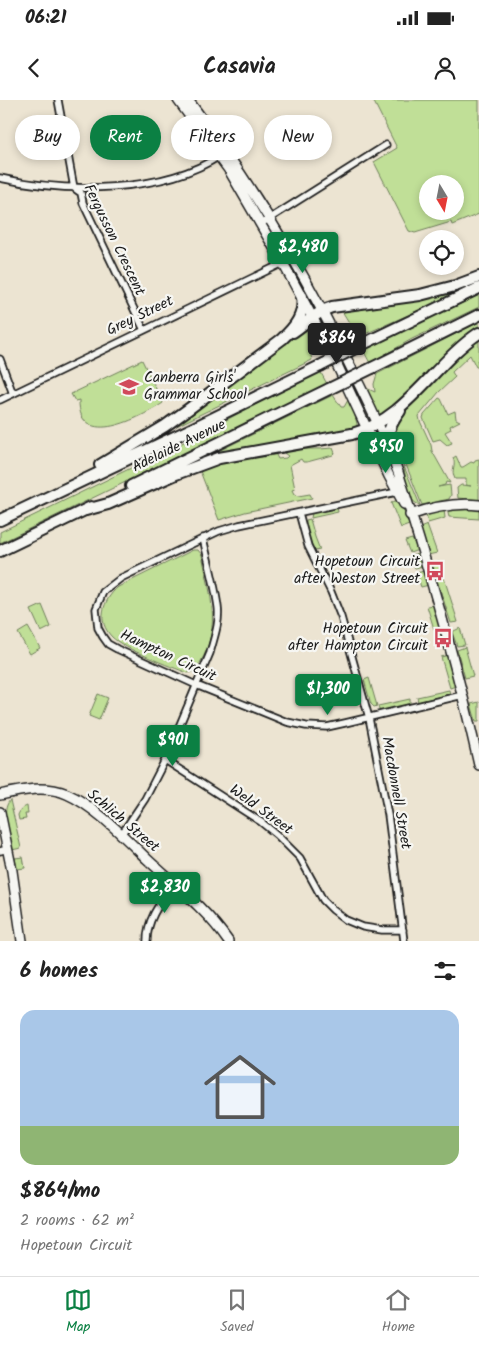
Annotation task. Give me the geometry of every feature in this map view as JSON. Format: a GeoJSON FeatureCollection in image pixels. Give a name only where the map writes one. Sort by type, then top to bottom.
{"type":"FeatureCollection","features":[{"type":"Feature","properties":{"kind":"highway"},"geometry":{"type":"LineString","coordinates":[[59,491],[165,426],[282,339],[314,318],[322,310],[341,305],[427,293],[479,277]]}},
{"type":"Feature","properties":{"kind":"highway","name":"Adelaide Avenue"},"geometry":{"type":"LineString","coordinates":[[0,520],[479,288]]}},
{"type":"Feature","properties":{"kind":"highway"},"geometry":{"type":"LineString","coordinates":[[282,339],[299,319],[302,296]]}},
{"type":"Feature","properties":{"kind":"highway","name":"Adelaide Avenue"},"geometry":{"type":"LineString","coordinates":[[0,551],[479,315]]}},
{"type":"Feature","properties":{"kind":"highway"},"geometry":{"type":"LineString","coordinates":[[86,510],[108,504],[190,468],[219,458],[352,434],[372,426],[408,400],[479,332]]}},
{"type":"Feature","properties":{"kind":"highway"},"geometry":{"type":"LineString","coordinates":[[389,450],[387,439],[389,429],[408,400]]}},
{"type":"Feature","properties":{"kind":"main road"},"geometry":{"type":"LineString","coordinates":[[178,100],[190,115]]}},
{"type":"Feature","properties":{"kind":"main road"},"geometry":{"type":"LineString","coordinates":[[188,100],[197,115]]}},
{"type":"Feature","properties":{"kind":"main road"},"geometry":{"type":"LineString","coordinates":[[226,160],[265,221],[292,258],[322,310],[349,363],[372,426],[410,515],[437,596],[479,765]]}},
{"type":"Feature","properties":{"kind":"main road"},"geometry":{"type":"LineString","coordinates":[[265,221],[283,263],[372,426],[389,450],[400,491]]}},
{"type":"Feature","properties":{"kind":"main road","name":"Grey Street"},"geometry":{"type":"LineString","coordinates":[[283,263],[292,258]]}},
{"type":"Feature","properties":{"kind":"main road"},"geometry":{"type":"LineString","coordinates":[[410,515],[454,504],[479,506]]}},
{"type":"Feature","properties":{"kind":"main road","name":"Schlich Street"},"geometry":{"type":"LineString","coordinates":[[0,796],[33,789],[44,789],[66,794],[94,812],[121,835],[202,909],[228,941]]}},
{"type":"Feature","properties":{"kind":"main road"},"geometry":{"type":"LineString","coordinates":[[0,812],[4,850],[22,941]]}},
{"type":"Feature","properties":{"kind":"street","name":"Fergusson Crescent"},"geometry":{"type":"LineString","coordinates":[[58,100],[74,188],[80,193],[83,203],[144,330]]}},
{"type":"Feature","properties":{"kind":"street"},"geometry":{"type":"LineString","coordinates":[[265,221],[386,146]]}},
{"type":"Feature","properties":{"kind":"street"},"geometry":{"type":"LineString","coordinates":[[0,178],[40,186],[74,188],[147,182],[187,173],[213,160]]}},
{"type":"Feature","properties":{"kind":"street","name":"Grey Street"},"geometry":{"type":"LineString","coordinates":[[0,400],[283,263]]}},
{"type":"Feature","properties":{"kind":"street"},"geometry":{"type":"LineString","coordinates":[[0,359],[13,394]]}},
{"type":"Feature","properties":{"kind":"street","name":"Hampton Circuit"},"geometry":{"type":"LineString","coordinates":[[400,491],[231,527],[203,538],[121,578],[103,592],[96,608],[98,628],[108,644],[117,649],[196,685],[286,722],[306,726],[327,726],[369,718],[463,695]]}},
{"type":"Feature","properties":{"kind":"street","name":"Macdonnell Street"},"geometry":{"type":"LineString","coordinates":[[299,512],[308,546],[341,617],[369,718],[388,815],[404,941]]}},
{"type":"Feature","properties":{"kind":"street"},"geometry":{"type":"LineString","coordinates":[[121,835],[145,799],[165,760],[210,653],[218,624],[218,608],[203,538]]}},
{"type":"Feature","properties":{"kind":"street","name":"Weld Street"},"geometry":{"type":"LineString","coordinates":[[165,760],[277,834],[300,858],[323,900],[346,920],[363,927],[382,930],[403,930]]}},
{"type":"Feature","properties":{"kind":"street"},"geometry":{"type":"LineString","coordinates":[[147,941],[150,922],[155,909],[174,884]]}},
{"type":"Feature","properties":{"kind":"green space"},"geometry":{"type":"Polygon","coordinates":[[[373,100],[479,100],[479,214],[452,225],[451,222],[419,230],[415,233],[409,231],[374,162],[397,148],[373,100]]]}},
{"type":"Feature","properties":{"kind":"green space"},"geometry":{"type":"Polygon","coordinates":[[[473,282],[447,298],[358,337],[342,311],[473,282]]]}},
{"type":"Feature","properties":{"kind":"green space"},"geometry":{"type":"Polygon","coordinates":[[[479,295],[479,307],[412,339],[370,363],[363,350],[479,295]]]}},
{"type":"Feature","properties":{"kind":"green space"},"geometry":{"type":"Polygon","coordinates":[[[479,322],[479,329],[383,416],[379,416],[364,387],[375,392],[374,384],[377,374],[479,322]]]}},
{"type":"Feature","properties":{"kind":"green space"},"geometry":{"type":"Polygon","coordinates":[[[307,328],[312,360],[158,435],[307,328]]]}},
{"type":"Feature","properties":{"kind":"green space"},"geometry":{"type":"Polygon","coordinates":[[[479,338],[479,359],[477,360],[479,367],[476,367],[470,355],[452,372],[455,377],[439,392],[419,416],[432,451],[450,483],[446,482],[445,485],[438,487],[450,485],[451,495],[449,499],[422,505],[401,452],[399,452],[392,436],[401,413],[443,370],[479,338]]]}},
{"type":"Feature","properties":{"kind":"green space"},"geometry":{"type":"Polygon","coordinates":[[[142,360],[163,403],[141,416],[113,426],[100,427],[89,424],[81,415],[79,400],[75,401],[71,394],[142,360]]]}},
{"type":"Feature","properties":{"kind":"green space"},"geometry":{"type":"Polygon","coordinates":[[[320,371],[327,384],[0,543],[0,532],[178,445],[320,371]]]}},
{"type":"Feature","properties":{"kind":"green space"},"geometry":{"type":"Polygon","coordinates":[[[347,394],[352,404],[357,424],[354,429],[198,461],[333,395],[341,407],[344,407],[348,400],[347,394]]]}},
{"type":"Feature","properties":{"kind":"green space"},"geometry":{"type":"Polygon","coordinates":[[[439,398],[448,414],[455,411],[456,419],[460,421],[450,426],[451,429],[445,432],[452,443],[447,445],[440,439],[433,441],[423,418],[439,398]]]}},
{"type":"Feature","properties":{"kind":"green space"},"geometry":{"type":"Polygon","coordinates":[[[333,448],[335,453],[333,455],[307,462],[303,462],[301,459],[290,465],[295,489],[292,490],[294,494],[298,496],[310,494],[312,498],[245,512],[219,520],[200,471],[200,469],[223,462],[257,455],[261,457],[271,452],[275,453],[278,459],[288,456],[284,453],[285,450],[333,448]]]}},
{"type":"Feature","properties":{"kind":"green space"},"geometry":{"type":"Polygon","coordinates":[[[456,456],[461,467],[471,462],[474,463],[475,460],[479,459],[479,500],[458,498],[457,488],[461,485],[471,486],[466,485],[466,479],[455,479],[453,458],[456,456]]]}},
{"type":"Feature","properties":{"kind":"green space"},"geometry":{"type":"Polygon","coordinates":[[[403,464],[420,505],[409,494],[403,464]]]}},
{"type":"Feature","properties":{"kind":"green space"},"geometry":{"type":"Polygon","coordinates":[[[397,500],[402,506],[409,525],[401,528],[391,503],[397,500]]]}},
{"type":"Feature","properties":{"kind":"green space"},"geometry":{"type":"Polygon","coordinates":[[[337,507],[338,512],[311,518],[312,513],[337,507]]]}},
{"type":"Feature","properties":{"kind":"green space"},"geometry":{"type":"Polygon","coordinates":[[[447,509],[479,511],[479,519],[449,517],[447,509]]]}},
{"type":"Feature","properties":{"kind":"green space"},"geometry":{"type":"Polygon","coordinates":[[[444,510],[445,518],[428,523],[426,515],[444,510]]]}},
{"type":"Feature","properties":{"kind":"green space"},"geometry":{"type":"Polygon","coordinates":[[[310,519],[320,550],[315,551],[309,536],[306,520],[310,519]]]}},
{"type":"Feature","properties":{"kind":"green space"},"geometry":{"type":"Polygon","coordinates":[[[427,525],[437,553],[428,555],[420,528],[427,525]]]}},
{"type":"Feature","properties":{"kind":"green space"},"geometry":{"type":"Polygon","coordinates":[[[412,539],[418,550],[410,553],[405,541],[412,539]]]}},
{"type":"Feature","properties":{"kind":"green space"},"geometry":{"type":"Polygon","coordinates":[[[193,550],[198,550],[202,555],[211,600],[212,628],[204,656],[195,671],[188,673],[148,657],[118,642],[107,631],[104,624],[103,611],[108,598],[118,587],[193,550]]]}},
{"type":"Feature","properties":{"kind":"green space"},"geometry":{"type":"Polygon","coordinates":[[[418,554],[423,566],[415,568],[410,556],[418,554]]]}},
{"type":"Feature","properties":{"kind":"green space"},"geometry":{"type":"Polygon","coordinates":[[[439,562],[458,622],[451,623],[435,574],[436,571],[433,570],[431,563],[439,562]]]}},
{"type":"Feature","properties":{"kind":"green space"},"geometry":{"type":"Polygon","coordinates":[[[424,571],[429,585],[421,587],[416,573],[424,571]]]}},
{"type":"Feature","properties":{"kind":"green space"},"geometry":{"type":"Polygon","coordinates":[[[42,605],[51,627],[41,632],[31,610],[42,605]]]}},
{"type":"Feature","properties":{"kind":"green space"},"geometry":{"type":"Polygon","coordinates":[[[435,605],[441,627],[434,629],[427,606],[435,605]]]}},
{"type":"Feature","properties":{"kind":"green space"},"geometry":{"type":"Polygon","coordinates":[[[28,627],[40,648],[30,654],[18,633],[28,627]]]}},
{"type":"Feature","properties":{"kind":"green space"},"geometry":{"type":"Polygon","coordinates":[[[460,628],[465,645],[457,646],[452,632],[460,628]]]}},
{"type":"Feature","properties":{"kind":"green space"},"geometry":{"type":"Polygon","coordinates":[[[465,647],[473,676],[465,678],[457,650],[465,647]]]}},
{"type":"Feature","properties":{"kind":"green space"},"geometry":{"type":"Polygon","coordinates":[[[449,655],[456,686],[450,688],[441,657],[449,655]]]}},
{"type":"Feature","properties":{"kind":"green space"},"geometry":{"type":"Polygon","coordinates":[[[369,678],[377,706],[374,707],[371,704],[364,680],[369,678]]]}},
{"type":"Feature","properties":{"kind":"green space"},"geometry":{"type":"Polygon","coordinates":[[[449,690],[450,694],[418,702],[417,697],[449,690]]]}},
{"type":"Feature","properties":{"kind":"green space"},"geometry":{"type":"Polygon","coordinates":[[[98,694],[108,698],[99,720],[89,716],[98,694]]]}},
{"type":"Feature","properties":{"kind":"green space"},"geometry":{"type":"Polygon","coordinates":[[[410,699],[410,704],[383,711],[379,710],[378,706],[410,699]]]}},
{"type":"Feature","properties":{"kind":"green space"},"geometry":{"type":"Polygon","coordinates":[[[479,702],[479,721],[476,721],[471,704],[479,702]]]}},
{"type":"Feature","properties":{"kind":"green space"},"geometry":{"type":"Polygon","coordinates":[[[10,800],[21,848],[12,850],[5,817],[10,800]]]}},
{"type":"Feature","properties":{"kind":"green space"},"geometry":{"type":"Polygon","coordinates":[[[27,806],[28,814],[25,814],[26,819],[19,820],[18,815],[22,808],[27,806]]]}},
{"type":"Feature","properties":{"kind":"green space"},"geometry":{"type":"Polygon","coordinates":[[[23,857],[25,868],[17,869],[15,858],[23,857]]]}},
{"type":"Feature","properties":{"kind":"place","name":"Canberra Girls' Grammar School"},"geometry":{"type":"Point","coordinates":[129,387]}},
{"type":"Feature","properties":{"kind":"place","name":"Hopetoun Circuit after Weston Street"},"geometry":{"type":"Point","coordinates":[435,571]}},
{"type":"Feature","properties":{"kind":"place","name":"Hopetoun Circuit after Hampton Circuit"},"geometry":{"type":"Point","coordinates":[443,638]}}]}
